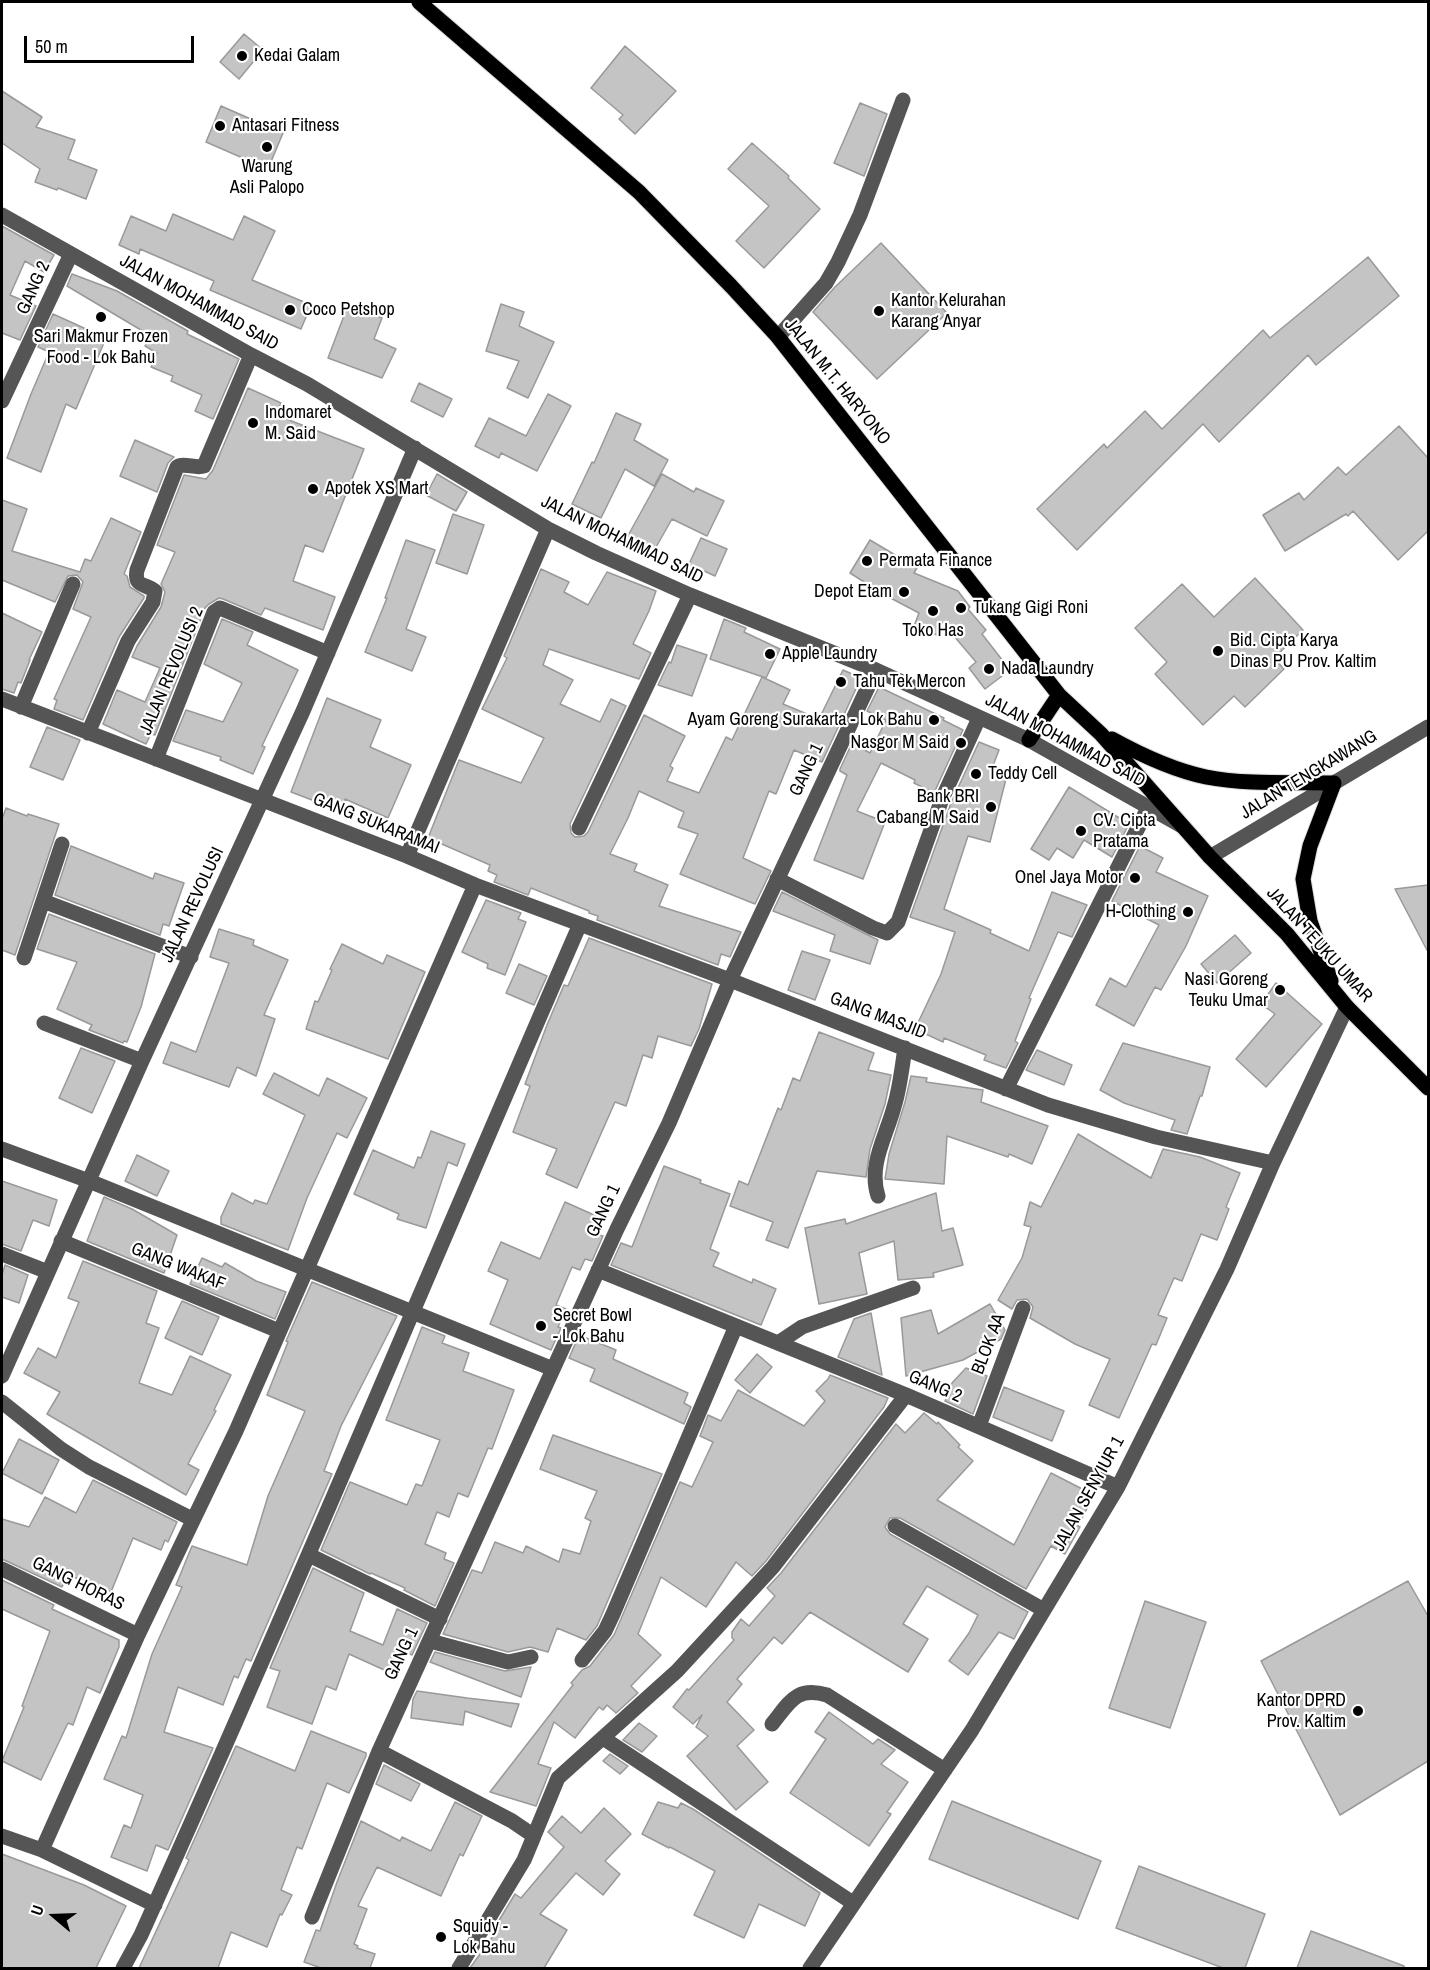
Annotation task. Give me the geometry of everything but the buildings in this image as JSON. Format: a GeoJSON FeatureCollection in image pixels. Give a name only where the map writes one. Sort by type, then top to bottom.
{"type":"FeatureCollection","features":[{"type":"Feature","properties":{"kind":"main road","name":"JALAN M.T. HARYONO"},"geometry":{"type":"LineString","coordinates":[[420,2],[639,192],[731,286],[777,337],[1059,695],[1101,734],[1182,826]]}},
{"type":"Feature","properties":{"kind":"main road"},"geometry":{"type":"LineString","coordinates":[[1029,740],[1059,695]]}},
{"type":"Feature","properties":{"kind":"main road"},"geometry":{"type":"LineString","coordinates":[[1101,734],[1166,765],[1205,777],[1239,781],[1334,783],[1310,846],[1303,879],[1310,921],[1334,991]]}},
{"type":"Feature","properties":{"kind":"main road","name":"JALAN TEUKU UMAR"},"geometry":{"type":"LineString","coordinates":[[1182,826],[1287,934],[1347,1007],[1428,1088]]}},
{"type":"Feature","properties":{"kind":"street"},"geometry":{"type":"LineString","coordinates":[[777,337],[826,283],[838,262],[860,215],[903,100]]}},
{"type":"Feature","properties":{"kind":"street","name":"JALAN MOHAMMAD SAID"},"geometry":{"type":"LineString","coordinates":[[2,215],[307,384],[548,529],[690,595],[876,670],[1029,740],[1182,826]]}},
{"type":"Feature","properties":{"kind":"street","name":"GANG 2"},"geometry":{"type":"LineString","coordinates":[[2,402],[70,254]]}},
{"type":"Feature","properties":{"kind":"street"},"geometry":{"type":"LineString","coordinates":[[88,733],[128,641],[153,602],[155,591],[138,582],[137,570],[177,467],[182,465],[204,466],[251,355]]}},
{"type":"Feature","properties":{"kind":"street","name":"JALAN REVOLUSI"},"geometry":{"type":"LineString","coordinates":[[2,1376],[142,1061],[328,653],[415,448]]}},
{"type":"Feature","properties":{"kind":"street"},"geometry":{"type":"LineString","coordinates":[[407,856],[548,529]]}},
{"type":"Feature","properties":{"kind":"street"},"geometry":{"type":"LineString","coordinates":[[21,707],[73,584]]}},
{"type":"Feature","properties":{"kind":"street"},"geometry":{"type":"LineString","coordinates":[[579,828],[690,595]]}},
{"type":"Feature","properties":{"kind":"street","name":"JALAN REVOLUSI 2"},"geometry":{"type":"LineString","coordinates":[[156,759],[217,609],[220,608],[328,653]]}},
{"type":"Feature","properties":{"kind":"street","name":"GANG 1"},"geometry":{"type":"LineString","coordinates":[[312,1917],[379,1751],[598,1270],[669,1123],[730,980],[876,670]]}},
{"type":"Feature","properties":{"kind":"street","name":"GANG SUKARAMAI"},"geometry":{"type":"LineString","coordinates":[[2,699],[476,885]]}},
{"type":"Feature","properties":{"kind":"street"},"geometry":{"type":"LineString","coordinates":[[777,879],[873,928],[887,933],[892,930],[898,922],[942,799],[979,718]]}},
{"type":"Feature","properties":{"kind":"street","name":"JALAN TENGKAWANG"},"geometry":{"type":"LineString","coordinates":[[1210,857],[1428,727]]}},
{"type":"Feature","properties":{"kind":"street"},"geometry":{"type":"LineString","coordinates":[[1006,1089],[1148,808]]}},
{"type":"Feature","properties":{"kind":"street"},"geometry":{"type":"LineString","coordinates":[[24,958],[62,844]]}},
{"type":"Feature","properties":{"kind":"street"},"geometry":{"type":"LineString","coordinates":[[42,1850],[138,1635],[236,1431],[476,885]]}},
{"type":"Feature","properties":{"kind":"street","name":"GANG MASJID"},"geometry":{"type":"LineString","coordinates":[[476,885],[730,980],[1048,1105],[1156,1137],[1273,1163]]}},
{"type":"Feature","properties":{"kind":"street"},"geometry":{"type":"LineString","coordinates":[[43,901],[191,957]]}},
{"type":"Feature","properties":{"kind":"street"},"geometry":{"type":"LineString","coordinates":[[123,1968],[154,1905],[309,1555],[580,924]]}},
{"type":"Feature","properties":{"kind":"street","name":"JALAN SENYIUR 1"},"geometry":{"type":"LineString","coordinates":[[810,1968],[972,1730],[1118,1487],[1227,1269],[1273,1163],[1347,1007]]}},
{"type":"Feature","properties":{"kind":"street"},"geometry":{"type":"LineString","coordinates":[[44,1023],[142,1061]]}},
{"type":"Feature","properties":{"kind":"street"},"geometry":{"type":"LineString","coordinates":[[878,1196],[873,1181],[878,1155],[895,1105],[905,1048]]}},
{"type":"Feature","properties":{"kind":"street"},"geometry":{"type":"LineString","coordinates":[[2,1149],[89,1181],[553,1369]]}},
{"type":"Feature","properties":{"kind":"street","name":"GANG WAKAF"},"geometry":{"type":"LineString","coordinates":[[61,1241],[279,1331]]}},
{"type":"Feature","properties":{"kind":"street"},"geometry":{"type":"LineString","coordinates":[[2,1254],[48,1272]]}},
{"type":"Feature","properties":{"kind":"street","name":"GANG 2"},"geometry":{"type":"LineString","coordinates":[[598,1270],[906,1395],[1118,1487]]}},
{"type":"Feature","properties":{"kind":"street"},"geometry":{"type":"LineString","coordinates":[[778,1343],[802,1327],[913,1288]]}},
{"type":"Feature","properties":{"kind":"street","name":"BLOK AA"},"geometry":{"type":"LineString","coordinates":[[978,1426],[1023,1308]]}},
{"type":"Feature","properties":{"kind":"street"},"geometry":{"type":"LineString","coordinates":[[582,1660],[605,1631],[613,1614],[736,1326]]}},
{"type":"Feature","properties":{"kind":"street"},"geometry":{"type":"LineString","coordinates":[[459,1968],[524,1860],[558,1778],[676,1671],[774,1566],[906,1395]]}},
{"type":"Feature","properties":{"kind":"street"},"geometry":{"type":"LineString","coordinates":[[2,1402],[61,1449],[88,1467],[192,1520]]}},
{"type":"Feature","properties":{"kind":"street"},"geometry":{"type":"LineString","coordinates":[[895,1526],[1044,1610]]}},
{"type":"Feature","properties":{"kind":"street"},"geometry":{"type":"LineString","coordinates":[[309,1555],[440,1619]]}},
{"type":"Feature","properties":{"kind":"street","name":"GANG HORAS"},"geometry":{"type":"LineString","coordinates":[[2,1569],[138,1635]]}},
{"type":"Feature","properties":{"kind":"street"},"geometry":{"type":"LineString","coordinates":[[430,1641],[508,1662],[531,1657]]}},
{"type":"Feature","properties":{"kind":"street"},"geometry":{"type":"LineString","coordinates":[[772,1724],[794,1697],[814,1691],[827,1695],[945,1770]]}},
{"type":"Feature","properties":{"kind":"street"},"geometry":{"type":"LineString","coordinates":[[603,1738],[854,1903]]}},
{"type":"Feature","properties":{"kind":"street"},"geometry":{"type":"LineString","coordinates":[[379,1751],[512,1821],[534,1836]]}},
{"type":"Feature","properties":{"kind":"street"},"geometry":{"type":"LineString","coordinates":[[2,1836],[42,1850],[154,1905]]}},
{"type":"Feature","properties":{"kind":"place","name":"Kedai Galam"},"geometry":{"type":"Point","coordinates":[242,56]}},
{"type":"Feature","properties":{"kind":"place","name":"Antasari Fitness"},"geometry":{"type":"Point","coordinates":[220,126]}},
{"type":"Feature","properties":{"kind":"place","name":"Warung Asli Palopo"},"geometry":{"type":"Point","coordinates":[267,147]}},
{"type":"Feature","properties":{"kind":"place","name":"Coco Petshop"},"geometry":{"type":"Point","coordinates":[290,310]}},
{"type":"Feature","properties":{"kind":"place","name":"Kantor Kelurahan Karang Anyar"},"geometry":{"type":"Point","coordinates":[879,311]}},
{"type":"Feature","properties":{"kind":"place","name":"Sari Makmur Frozen Food - Lok Bahu"},"geometry":{"type":"Point","coordinates":[101,317]}},
{"type":"Feature","properties":{"kind":"place","name":"Indomaret M. Said"},"geometry":{"type":"Point","coordinates":[253,423]}},
{"type":"Feature","properties":{"kind":"place","name":"Apotek XS Mart"},"geometry":{"type":"Point","coordinates":[313,489]}},
{"type":"Feature","properties":{"kind":"place","name":"Permata Finance"},"geometry":{"type":"Point","coordinates":[867,561]}},
{"type":"Feature","properties":{"kind":"place","name":"Depot Etam"},"geometry":{"type":"Point","coordinates":[904,592]}},
{"type":"Feature","properties":{"kind":"place","name":"Tukang Gigi Roni"},"geometry":{"type":"Point","coordinates":[961,608]}},
{"type":"Feature","properties":{"kind":"place","name":"Toko Has"},"geometry":{"type":"Point","coordinates":[933,611]}},
{"type":"Feature","properties":{"kind":"place","name":"Bid. Cipta Karya Dinas PU Prov. Kaltim"},"geometry":{"type":"Point","coordinates":[1218,651]}},
{"type":"Feature","properties":{"kind":"place","name":"Apple Laundry"},"geometry":{"type":"Point","coordinates":[770,654]}},
{"type":"Feature","properties":{"kind":"place","name":"Nada Laundry"},"geometry":{"type":"Point","coordinates":[989,669]}},
{"type":"Feature","properties":{"kind":"place","name":"Tahu Tek Mercon"},"geometry":{"type":"Point","coordinates":[841,682]}},
{"type":"Feature","properties":{"kind":"place","name":"Ayam Goreng Surakarta - Lok Bahu"},"geometry":{"type":"Point","coordinates":[934,720]}},
{"type":"Feature","properties":{"kind":"place","name":"Nasgor M Said"},"geometry":{"type":"Point","coordinates":[961,743]}},
{"type":"Feature","properties":{"kind":"place","name":"Teddy Cell"},"geometry":{"type":"Point","coordinates":[976,774]}},
{"type":"Feature","properties":{"kind":"place","name":"Bank BRI Cabang M Said"},"geometry":{"type":"Point","coordinates":[991,807]}},
{"type":"Feature","properties":{"kind":"place","name":"CV. Cipta Pratama"},"geometry":{"type":"Point","coordinates":[1081,831]}},
{"type":"Feature","properties":{"kind":"place","name":"Onel Jaya Motor"},"geometry":{"type":"Point","coordinates":[1135,878]}},
{"type":"Feature","properties":{"kind":"place","name":"H-Clothing"},"geometry":{"type":"Point","coordinates":[1188,912]}},
{"type":"Feature","properties":{"kind":"place","name":"Nasi Goreng Teuku Umar"},"geometry":{"type":"Point","coordinates":[1280,990]}},
{"type":"Feature","properties":{"kind":"place","name":"Secret Bowl - Lok Bahu"},"geometry":{"type":"Point","coordinates":[541,1326]}},
{"type":"Feature","properties":{"kind":"place","name":"Kantor DPRD Prov. Kaltim"},"geometry":{"type":"Point","coordinates":[1358,1711]}},
{"type":"Feature","properties":{"kind":"place","name":"Squidy - Lok Bahu"},"geometry":{"type":"Point","coordinates":[441,1937]}}]}
